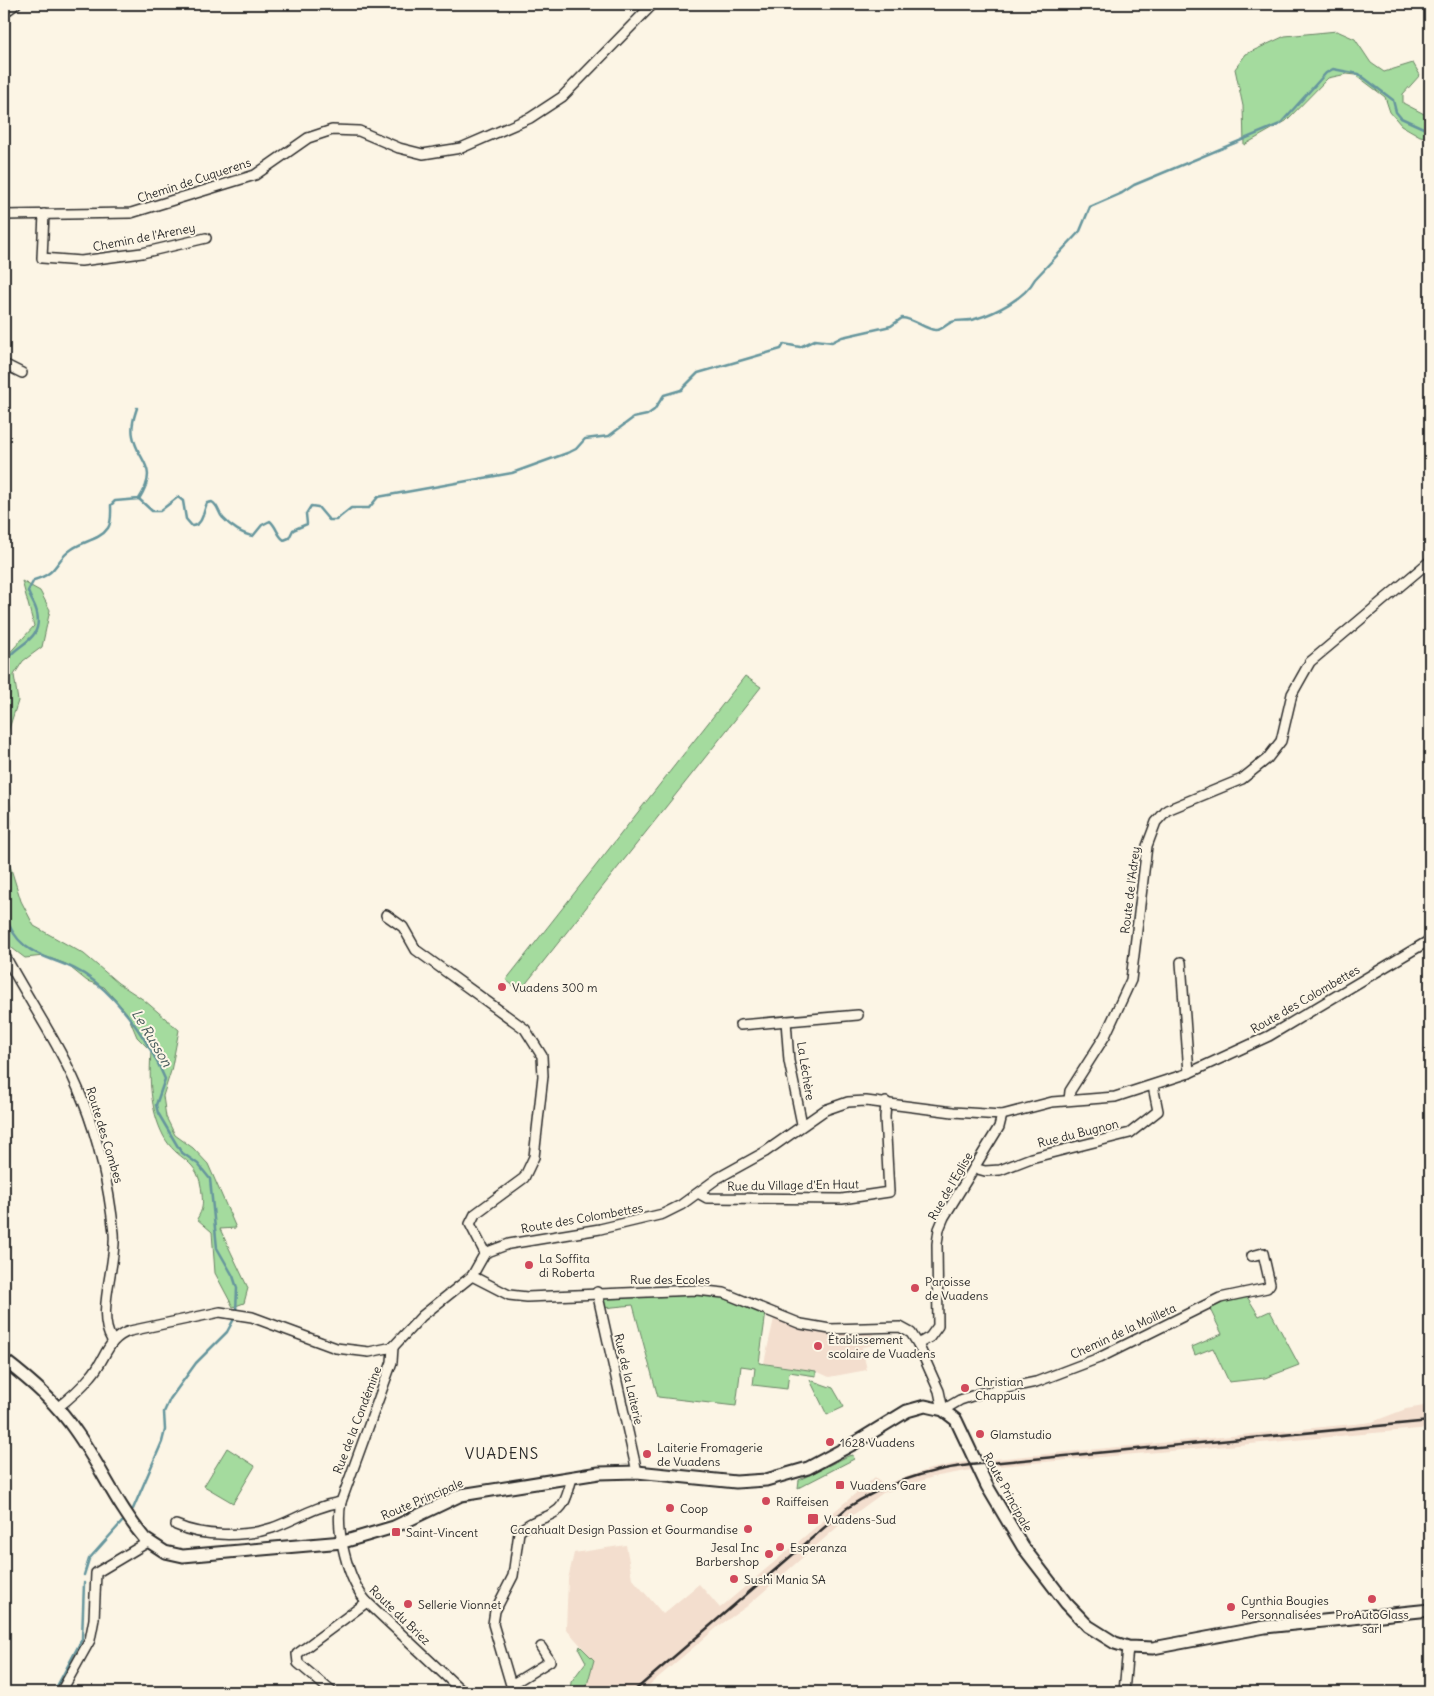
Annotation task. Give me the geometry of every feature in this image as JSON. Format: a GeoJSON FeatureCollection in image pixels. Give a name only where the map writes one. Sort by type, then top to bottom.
{"type":"FeatureCollection","features":[{"type":"Feature","properties":{"kind":"main road","name":"Route Principale"},"geometry":{"type":"LineString","coordinates":[[4,1360],[26,1377],[57,1408],[76,1432],[133,1523],[148,1542],[165,1552],[191,1556],[343,1542],[394,1527],[461,1495],[572,1477],[637,1472],[736,1482],[766,1480],[799,1472],[824,1461],[907,1411],[925,1406],[943,1410],[956,1420],[1001,1512],[1023,1547],[1050,1583],[1088,1626],[1106,1638],[1128,1648],[1153,1648],[1271,1626],[1430,1610]]}},
{"type":"Feature","properties":{"kind":"street"},"geometry":{"type":"LineString","coordinates":[[4,14],[16,4]]}},
{"type":"Feature","properties":{"kind":"street","name":"Chemin de Cuquerens"},"geometry":{"type":"LineString","coordinates":[[4,215],[104,215],[131,213],[247,178],[273,164],[308,138],[332,130],[358,132],[399,148],[423,154],[449,151],[471,145],[530,118],[562,97],[653,4]]}},
{"type":"Feature","properties":{"kind":"street","name":"Chemin de l'Areney"},"geometry":{"type":"LineString","coordinates":[[44,214],[42,258],[81,261],[142,252],[206,238]]}},
{"type":"Feature","properties":{"kind":"street"},"geometry":{"type":"LineString","coordinates":[[4,364],[22,373]]}},
{"type":"Feature","properties":{"kind":"street","name":"Route de l'Adrey"},"geometry":{"type":"LineString","coordinates":[[1069,1100],[1070,1091],[1104,1036],[1132,980],[1147,846],[1158,819],[1167,810],[1242,779],[1267,759],[1280,741],[1292,694],[1310,662],[1430,561]]}},
{"type":"Feature","properties":{"kind":"street"},"geometry":{"type":"LineString","coordinates":[[57,1408],[91,1376],[112,1340],[130,1330],[205,1314],[241,1314],[336,1348],[369,1352],[393,1347],[422,1316],[472,1276],[485,1253],[470,1224],[475,1214],[524,1178],[534,1157],[543,1076],[542,1056],[525,1029],[416,950],[403,927],[386,915]]}},
{"type":"Feature","properties":{"kind":"street","name":"Route des Colombettes"},"geometry":{"type":"LineString","coordinates":[[485,1253],[509,1244],[642,1220],[663,1214],[698,1193],[718,1178],[778,1144],[802,1124],[825,1110],[848,1102],[886,1102],[954,1112],[1002,1115],[1052,1102],[1115,1097],[1153,1086],[1189,1073],[1286,1027],[1430,940]]}},
{"type":"Feature","properties":{"kind":"street","name":"Route des Combes"},"geometry":{"type":"LineString","coordinates":[[4,954],[57,1046],[83,1100],[100,1154],[110,1191],[114,1236],[114,1262],[105,1318],[106,1328],[112,1340]]}},
{"type":"Feature","properties":{"kind":"street"},"geometry":{"type":"LineString","coordinates":[[1181,962],[1189,1073]]}},
{"type":"Feature","properties":{"kind":"street"},"geometry":{"type":"LineString","coordinates":[[740,1025],[858,1016]]}},
{"type":"Feature","properties":{"kind":"street","name":"La Léchère"},"geometry":{"type":"LineString","coordinates":[[786,1021],[790,1061],[802,1124]]}},
{"type":"Feature","properties":{"kind":"street","name":"Rue du Bugnon"},"geometry":{"type":"LineString","coordinates":[[974,1168],[985,1171],[1000,1170],[1031,1158],[1130,1132],[1158,1111],[1153,1086]]}},
{"type":"Feature","properties":{"kind":"street","name":"Rue du Village d'En Haut"},"geometry":{"type":"LineString","coordinates":[[698,1193],[707,1198],[842,1199],[889,1192],[886,1102]]}},
{"type":"Feature","properties":{"kind":"street","name":"Rue de l'Eglise"},"geometry":{"type":"LineString","coordinates":[[918,1344],[930,1337],[938,1326],[937,1244],[939,1229],[944,1217],[999,1127],[1002,1115]]}},
{"type":"Feature","properties":{"kind":"street","name":"Chemin de la Moilleta"},"geometry":{"type":"LineString","coordinates":[[943,1410],[960,1400],[978,1394],[1036,1382],[1099,1358],[1220,1298],[1267,1288],[1270,1284],[1263,1253],[1252,1256]]}},
{"type":"Feature","properties":{"kind":"street","name":"Rue des Ecoles"},"geometry":{"type":"LineString","coordinates":[[472,1276],[509,1295],[526,1297],[597,1292],[696,1290],[724,1293],[801,1324],[830,1329],[900,1326],[911,1333],[918,1344]]}},
{"type":"Feature","properties":{"kind":"street","name":"Rue de la Laiterie"},"geometry":{"type":"LineString","coordinates":[[597,1292],[637,1472]]}},
{"type":"Feature","properties":{"kind":"street"},"geometry":{"type":"LineString","coordinates":[[918,1344],[939,1391],[943,1410]]}},
{"type":"Feature","properties":{"kind":"street","name":"Rue de la Condémine"},"geometry":{"type":"LineString","coordinates":[[343,1542],[339,1516],[341,1502],[392,1362],[393,1347]]}},
{"type":"Feature","properties":{"kind":"street"},"geometry":{"type":"LineString","coordinates":[[542,1647],[550,1662],[512,1685],[493,1624],[493,1615],[513,1576],[519,1532],[530,1522],[550,1515],[561,1507],[566,1499],[572,1477]]}},
{"type":"Feature","properties":{"kind":"street"},"geometry":{"type":"LineString","coordinates":[[176,1525],[187,1530],[209,1535],[249,1532],[271,1528],[306,1512],[341,1502]]}},
{"type":"Feature","properties":{"kind":"street"},"geometry":{"type":"LineString","coordinates":[[61,1692],[90,1640],[94,1619],[96,1573],[148,1542]]}},
{"type":"Feature","properties":{"kind":"street","name":"Route du Briez"},"geometry":{"type":"LineString","coordinates":[[343,1542],[351,1577],[357,1591],[463,1692]]}},
{"type":"Feature","properties":{"kind":"street"},"geometry":{"type":"LineString","coordinates":[[332,1692],[298,1663],[297,1654],[367,1602]]}},
{"type":"Feature","properties":{"kind":"street"},"geometry":{"type":"LineString","coordinates":[[1124,1692],[1128,1648]]}},
{"type":"Feature","properties":{"kind":"shaded area","name":"Établissement scolaire de Vuadens"},"geometry":{"type":"Polygon","coordinates":[[[775,1314],[830,1329],[874,1334],[873,1345],[862,1347],[867,1370],[829,1377],[816,1371],[764,1363],[775,1314]]]}},
{"type":"Feature","properties":{"kind":"shaded area"},"geometry":{"type":"Polygon","coordinates":[[[1430,1405],[1430,1428],[988,1467],[933,1477],[883,1493],[842,1523],[746,1607],[720,1625],[641,1692],[588,1692],[587,1685],[594,1660],[566,1629],[568,1579],[574,1553],[626,1545],[632,1578],[663,1614],[699,1584],[720,1608],[875,1477],[883,1485],[930,1469],[964,1462],[1372,1422],[1406,1409],[1430,1405]]]}},
{"type":"Feature","properties":{"kind":"green space"},"geometry":{"type":"Polygon","coordinates":[[[1337,31],[1355,39],[1371,63],[1384,72],[1413,63],[1420,75],[1403,94],[1403,103],[1430,117],[1430,138],[1420,136],[1401,125],[1390,112],[1385,97],[1356,75],[1347,74],[1328,78],[1286,121],[1244,145],[1243,106],[1235,69],[1246,54],[1285,36],[1337,31]]]}},
{"type":"Feature","properties":{"kind":"green space"},"geometry":{"type":"Polygon","coordinates":[[[22,581],[40,591],[50,610],[42,647],[23,661],[14,675],[18,701],[5,741],[11,822],[7,856],[21,901],[34,926],[84,954],[118,983],[144,1000],[179,1030],[171,1071],[163,1096],[166,1117],[175,1135],[193,1148],[208,1164],[236,1228],[220,1229],[248,1288],[244,1303],[233,1307],[215,1273],[212,1232],[197,1219],[201,1210],[202,1194],[197,1173],[169,1144],[155,1115],[150,1083],[151,1051],[137,1037],[127,1013],[104,987],[87,981],[66,964],[44,956],[25,958],[4,942],[4,659],[34,626],[22,581]]]}},
{"type":"Feature","properties":{"kind":"green space"},"geometry":{"type":"Polygon","coordinates":[[[745,676],[761,687],[520,991],[506,980],[745,676]]]}},
{"type":"Feature","properties":{"kind":"green space"},"geometry":{"type":"Polygon","coordinates":[[[714,1295],[766,1312],[759,1363],[816,1371],[816,1376],[789,1372],[787,1389],[753,1385],[755,1368],[741,1366],[736,1406],[658,1397],[633,1305],[603,1308],[603,1296],[714,1295]]]}},
{"type":"Feature","properties":{"kind":"green space"},"geometry":{"type":"Polygon","coordinates":[[[1246,1295],[1259,1316],[1270,1311],[1299,1365],[1265,1378],[1229,1382],[1213,1348],[1195,1355],[1192,1347],[1222,1334],[1209,1307],[1246,1295]]]}},
{"type":"Feature","properties":{"kind":"green space"},"geometry":{"type":"Polygon","coordinates":[[[810,1380],[833,1388],[844,1407],[827,1415],[810,1380]]]}},
{"type":"Feature","properties":{"kind":"green space"},"geometry":{"type":"Polygon","coordinates":[[[227,1448],[255,1466],[233,1503],[204,1486],[227,1448]]]}},
{"type":"Feature","properties":{"kind":"green space"},"geometry":{"type":"Polygon","coordinates":[[[853,1455],[854,1459],[798,1488],[799,1480],[853,1455]]]}},
{"type":"Feature","properties":{"kind":"green space"},"geometry":{"type":"Polygon","coordinates":[[[580,1646],[594,1660],[587,1685],[588,1692],[570,1692],[571,1682],[586,1662],[579,1649],[580,1646]]]}},
{"type":"Feature","properties":{"kind":"waterway"},"geometry":{"type":"LineString","coordinates":[[139,499],[152,511],[160,511],[178,497],[183,501],[186,519],[192,526],[201,521],[207,503],[212,502],[216,505],[221,516],[241,532],[253,536],[262,525],[270,521],[284,540],[289,538],[293,530],[307,524],[306,514],[311,506],[318,507],[329,520],[336,520],[351,508],[369,508],[378,497],[512,473],[570,452],[576,449],[585,439],[609,436],[633,418],[647,415],[654,410],[664,395],[681,390],[698,373],[781,349],[784,344],[800,347],[815,340],[832,342],[842,337],[891,326],[902,318],[937,330],[955,321],[972,320],[1001,309],[1024,292],[1080,231],[1090,207],[1122,193],[1134,185],[1280,124],[1326,73],[1333,69],[1359,74],[1393,100],[1396,112],[1401,118],[1430,131]]}},
{"type":"Feature","properties":{"kind":"waterway","name":"Le Russon"},"geometry":{"type":"LineString","coordinates":[[4,668],[12,653],[36,632],[38,624],[37,613],[28,591],[34,580],[48,574],[66,553],[105,532],[110,523],[111,505],[115,501],[139,499],[145,488],[148,472],[132,432],[137,408]]}},
{"type":"Feature","properties":{"kind":"waterway","name":"Le Russon"},"geometry":{"type":"LineString","coordinates":[[4,912],[11,929],[20,941],[41,956],[67,965],[94,981],[116,1001],[144,1038],[165,1079],[156,1105],[158,1113],[181,1152],[198,1164],[210,1179],[217,1248],[233,1276],[237,1288],[236,1312]]}},
{"type":"Feature","properties":{"kind":"waterway","name":"Le Russon"},"geometry":{"type":"LineString","coordinates":[[133,1509],[162,1442],[165,1430],[164,1412],[170,1399],[196,1363],[227,1332],[235,1317]]}},
{"type":"Feature","properties":{"kind":"waterway","name":"Le Russon"},"geometry":{"type":"LineString","coordinates":[[84,1575],[89,1559],[122,1522]]}},
{"type":"Feature","properties":{"kind":"waterway","name":"Le Russon"},"geometry":{"type":"LineString","coordinates":[[54,1692],[82,1639],[84,1583]]}},
{"type":"Feature","properties":{"kind":"railway"},"geometry":{"type":"LineString","coordinates":[[633,1692],[847,1508],[861,1499],[906,1479],[938,1470],[970,1465],[1430,1421]]}},
{"type":"Feature","properties":{"kind":"place","name":"Vuadens 300 m"},"geometry":{"type":"Point","coordinates":[502,987]}},
{"type":"Feature","properties":{"kind":"place","name":"La Soffita di Roberta"},"geometry":{"type":"Point","coordinates":[529,1265]}},
{"type":"Feature","properties":{"kind":"place","name":"Paroisse de Vuadens"},"geometry":{"type":"Point","coordinates":[915,1288]}},
{"type":"Feature","properties":{"kind":"place","name":"Établissement scolaire de Vuadens"},"geometry":{"type":"Point","coordinates":[818,1346]}},
{"type":"Feature","properties":{"kind":"place","name":"Christian Chappuis"},"geometry":{"type":"Point","coordinates":[965,1388]}},
{"type":"Feature","properties":{"kind":"place","name":"Glamstudio"},"geometry":{"type":"Point","coordinates":[980,1434]}},
{"type":"Feature","properties":{"kind":"place","name":"1628 Vuadens"},"geometry":{"type":"Point","coordinates":[830,1442]}},
{"type":"Feature","properties":{"kind":"place","name":"Laiterie Fromagerie de Vuadens"},"geometry":{"type":"Point","coordinates":[647,1454]}},
{"type":"Feature","properties":{"kind":"place","name":"Vuadens Gare"},"geometry":{"type":"Point","coordinates":[840,1485]}},
{"type":"Feature","properties":{"kind":"place","name":"Raiffeisen"},"geometry":{"type":"Point","coordinates":[766,1501]}},
{"type":"Feature","properties":{"kind":"place","name":"Coop"},"geometry":{"type":"Point","coordinates":[670,1508]}},
{"type":"Feature","properties":{"kind":"place","name":"Vuadens-Sud"},"geometry":{"type":"Point","coordinates":[813,1519]}},
{"type":"Feature","properties":{"kind":"place","name":"Cacahualt Design Passion et Gourmandise"},"geometry":{"type":"Point","coordinates":[748,1529]}},
{"type":"Feature","properties":{"kind":"place","name":"Saint-Vincent"},"geometry":{"type":"Point","coordinates":[396,1532]}},
{"type":"Feature","properties":{"kind":"place","name":"Esperanza"},"geometry":{"type":"Point","coordinates":[780,1547]}},
{"type":"Feature","properties":{"kind":"place","name":"Jesal Inc Barbershop"},"geometry":{"type":"Point","coordinates":[769,1554]}},
{"type":"Feature","properties":{"kind":"place","name":"Sushi Mania SA"},"geometry":{"type":"Point","coordinates":[734,1579]}},
{"type":"Feature","properties":{"kind":"place","name":"ProAutoGlass sarl"},"geometry":{"type":"Point","coordinates":[1372,1599]}},
{"type":"Feature","properties":{"kind":"place","name":"Sellerie Vionnet"},"geometry":{"type":"Point","coordinates":[408,1604]}},
{"type":"Feature","properties":{"kind":"place","name":"Cynthia Bougies Personnalisées"},"geometry":{"type":"Point","coordinates":[1231,1607]}},
{"type":"Feature","properties":{"kind":"district","name":"VUADENS"},"geometry":{"type":"Point","coordinates":[502,1453]}}]}
